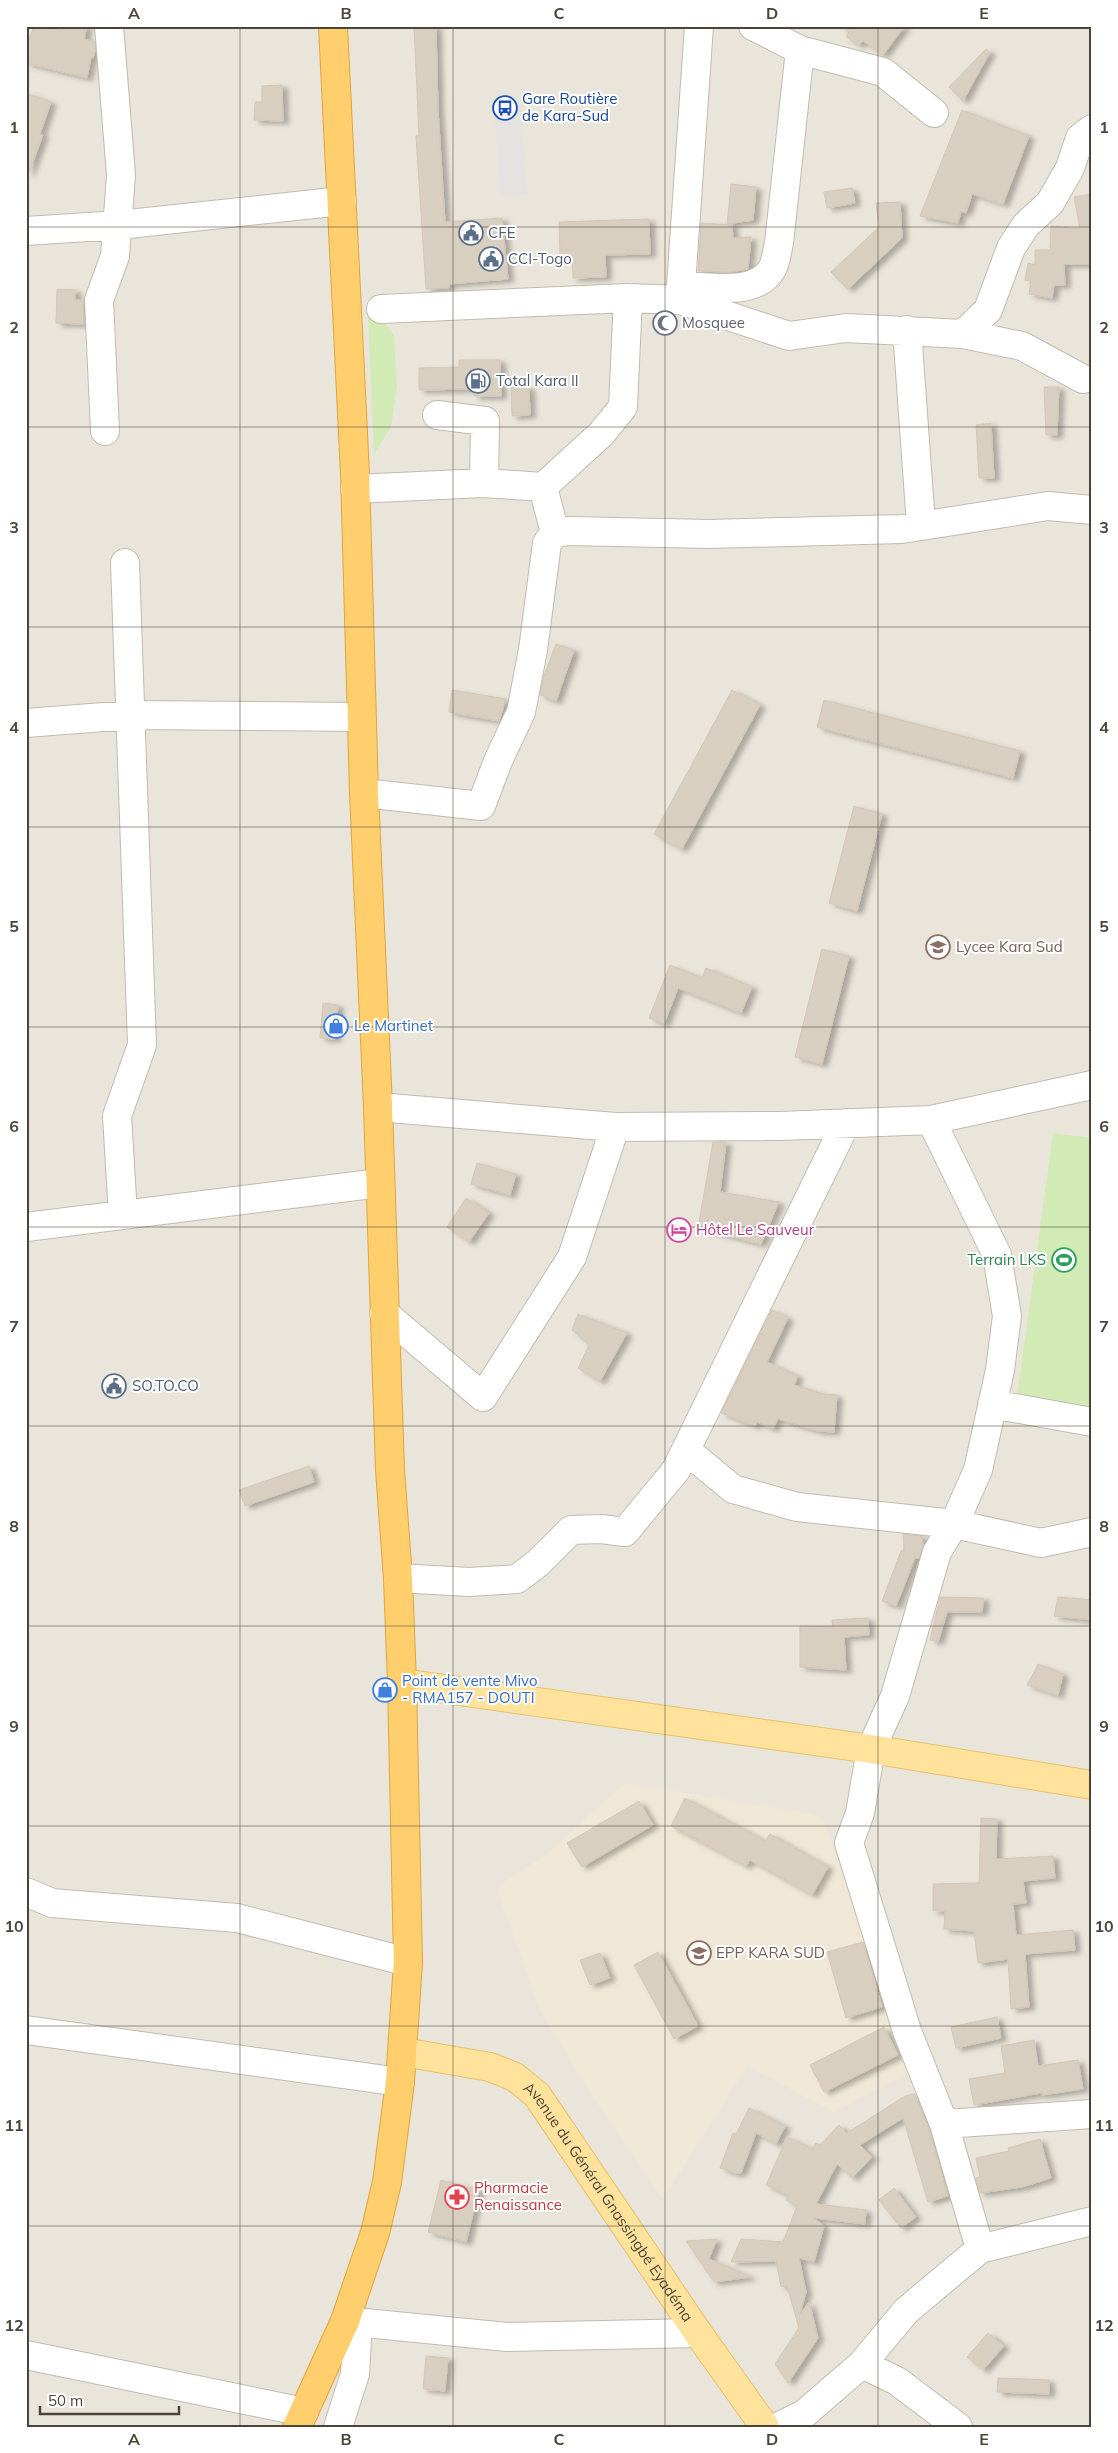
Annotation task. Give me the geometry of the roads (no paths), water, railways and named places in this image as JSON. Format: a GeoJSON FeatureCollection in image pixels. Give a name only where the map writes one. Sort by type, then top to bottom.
{"type":"FeatureCollection","features":[{"type":"Feature","properties":{"kind":"highway"},"geometry":{"type":"LineString","coordinates":[[300,2419],[351,2322],[375,2233],[387,2182],[400,2082],[408,1962],[398,1578],[390,1470],[354,489],[342,201],[332,26]]}},
{"type":"Feature","properties":{"kind":"main road"},"geometry":{"type":"LineString","coordinates":[[402,1683],[871,1749],[1092,1785]]}},
{"type":"Feature","properties":{"kind":"main road","name":"Avenue du Général Gnassingbé Eyadéma"},"geometry":{"type":"LineString","coordinates":[[403,2052],[490,2067],[515,2077],[537,2095],[556,2119],[698,2333],[765,2427]]}},
{"type":"Feature","properties":{"kind":"street"},"geometry":{"type":"LineString","coordinates":[[105,431],[100,300],[115,256],[119,225],[121,175],[109,26]]}},
{"type":"Feature","properties":{"kind":"street"},"geometry":{"type":"LineString","coordinates":[[681,293],[699,26]]}},
{"type":"Feature","properties":{"kind":"street"},"geometry":{"type":"LineString","coordinates":[[754,26],[800,50],[883,72],[934,113]]}},
{"type":"Feature","properties":{"kind":"street"},"geometry":{"type":"LineString","coordinates":[[381,309],[628,298],[744,287],[761,282],[773,269],[779,243],[800,50]]}},
{"type":"Feature","properties":{"kind":"street"},"geometry":{"type":"LineString","coordinates":[[963,334],[988,310],[1011,248],[1026,225],[1050,203],[1070,168],[1080,138],[1092,129]]}},
{"type":"Feature","properties":{"kind":"street"},"geometry":{"type":"LineString","coordinates":[[26,231],[119,225],[342,201]]}},
{"type":"Feature","properties":{"kind":"street"},"geometry":{"type":"LineString","coordinates":[[681,293],[789,336],[846,328],[907,330],[963,334],[1022,346],[1083,379]]}},
{"type":"Feature","properties":{"kind":"street"},"geometry":{"type":"LineString","coordinates":[[354,489],[484,482],[542,487],[601,434],[623,407],[628,298]]}},
{"type":"Feature","properties":{"kind":"street"},"geometry":{"type":"LineString","coordinates":[[907,330],[921,525]]}},
{"type":"Feature","properties":{"kind":"street"},"geometry":{"type":"LineString","coordinates":[[437,415],[484,421],[484,482]]}},
{"type":"Feature","properties":{"kind":"street"},"geometry":{"type":"LineString","coordinates":[[542,487],[556,533]]}},
{"type":"Feature","properties":{"kind":"street"},"geometry":{"type":"LineString","coordinates":[[364,793],[481,806],[498,761],[521,712],[533,650],[547,543],[556,533],[569,531],[709,534],[902,529],[1048,506],[1092,510]]}},
{"type":"Feature","properties":{"kind":"street"},"geometry":{"type":"LineString","coordinates":[[123,1215],[117,1116],[142,1045],[125,563]]}},
{"type":"Feature","properties":{"kind":"street"},"geometry":{"type":"LineString","coordinates":[[26,723],[130,715],[361,717]]}},
{"type":"Feature","properties":{"kind":"street"},"geometry":{"type":"LineString","coordinates":[[378,1107],[615,1127],[846,1123],[931,1120],[1092,1086]]}},
{"type":"Feature","properties":{"kind":"street"},"geometry":{"type":"LineString","coordinates":[[931,1120],[997,1255],[1007,1316],[1000,1370],[978,1470],[954,1524],[937,1552],[895,1696],[871,1749],[860,1813],[849,1843],[907,2031],[944,2124],[980,2249]]}},
{"type":"Feature","properties":{"kind":"street"},"geometry":{"type":"LineString","coordinates":[[398,1578],[469,1582],[517,1580],[538,1563],[571,1530],[601,1529],[625,1532],[676,1470],[846,1123]]}},
{"type":"Feature","properties":{"kind":"street"},"geometry":{"type":"LineString","coordinates":[[384,1312],[483,1397],[572,1257],[615,1127]]}},
{"type":"Feature","properties":{"kind":"street"},"geometry":{"type":"LineString","coordinates":[[26,1228],[380,1183]]}},
{"type":"Feature","properties":{"kind":"street"},"geometry":{"type":"LineString","coordinates":[[992,1404],[1092,1422]]}},
{"type":"Feature","properties":{"kind":"street"},"geometry":{"type":"LineString","coordinates":[[686,1450],[733,1489],[797,1507],[954,1524],[1041,1543],[1092,1532]]}},
{"type":"Feature","properties":{"kind":"street"},"geometry":{"type":"LineString","coordinates":[[26,1892],[52,1904],[237,1918],[408,1962]]}},
{"type":"Feature","properties":{"kind":"street"},"geometry":{"type":"LineString","coordinates":[[26,2030],[400,2082]]}},
{"type":"Feature","properties":{"kind":"street"},"geometry":{"type":"LineString","coordinates":[[944,2124],[1092,2114]]}},
{"type":"Feature","properties":{"kind":"street"},"geometry":{"type":"LineString","coordinates":[[778,2427],[804,2414],[862,2364],[906,2310],[980,2249],[1092,2221]]}},
{"type":"Feature","properties":{"kind":"street"},"geometry":{"type":"LineString","coordinates":[[338,2427],[355,2374],[351,2322],[507,2337],[698,2333]]}},
{"type":"Feature","properties":{"kind":"street"},"geometry":{"type":"LineString","coordinates":[[31,2363],[300,2419]]}},
{"type":"Feature","properties":{"kind":"street"},"geometry":{"type":"LineString","coordinates":[[862,2364],[897,2381],[958,2427]]}},
{"type":"Feature","properties":{"kind":"place","name":"Gare Routière de Kara-Sud"},"geometry":{"type":"Point","coordinates":[505,108]}},
{"type":"Feature","properties":{"kind":"place","name":"CFE"},"geometry":{"type":"Point","coordinates":[471,233]}},
{"type":"Feature","properties":{"kind":"place","name":"CCI-Togo"},"geometry":{"type":"Point","coordinates":[491,259]}},
{"type":"Feature","properties":{"kind":"place","name":"Mosquee"},"geometry":{"type":"Point","coordinates":[665,323]}},
{"type":"Feature","properties":{"kind":"place","name":"Total Kara II"},"geometry":{"type":"Point","coordinates":[478,381]}},
{"type":"Feature","properties":{"kind":"place","name":"Lycee Kara Sud"},"geometry":{"type":"Point","coordinates":[938,947]}},
{"type":"Feature","properties":{"kind":"place","name":"Le Martinet"},"geometry":{"type":"Point","coordinates":[336,1026]}},
{"type":"Feature","properties":{"kind":"place","name":"Hôtel Le Sauveur"},"geometry":{"type":"Point","coordinates":[679,1230]}},
{"type":"Feature","properties":{"kind":"place","name":"Terrain LKS"},"geometry":{"type":"Point","coordinates":[1064,1260]}},
{"type":"Feature","properties":{"kind":"place","name":"SO.TO.CO"},"geometry":{"type":"Point","coordinates":[114,1386]}},
{"type":"Feature","properties":{"kind":"place","name":"Point de vente Mivo - RMA157 - DOUTI"},"geometry":{"type":"Point","coordinates":[385,1690]}},
{"type":"Feature","properties":{"kind":"place","name":"EPP KARA SUD"},"geometry":{"type":"Point","coordinates":[699,1953]}},
{"type":"Feature","properties":{"kind":"place","name":"Pharmacie Renaissance"},"geometry":{"type":"Point","coordinates":[457,2197]}}]}
